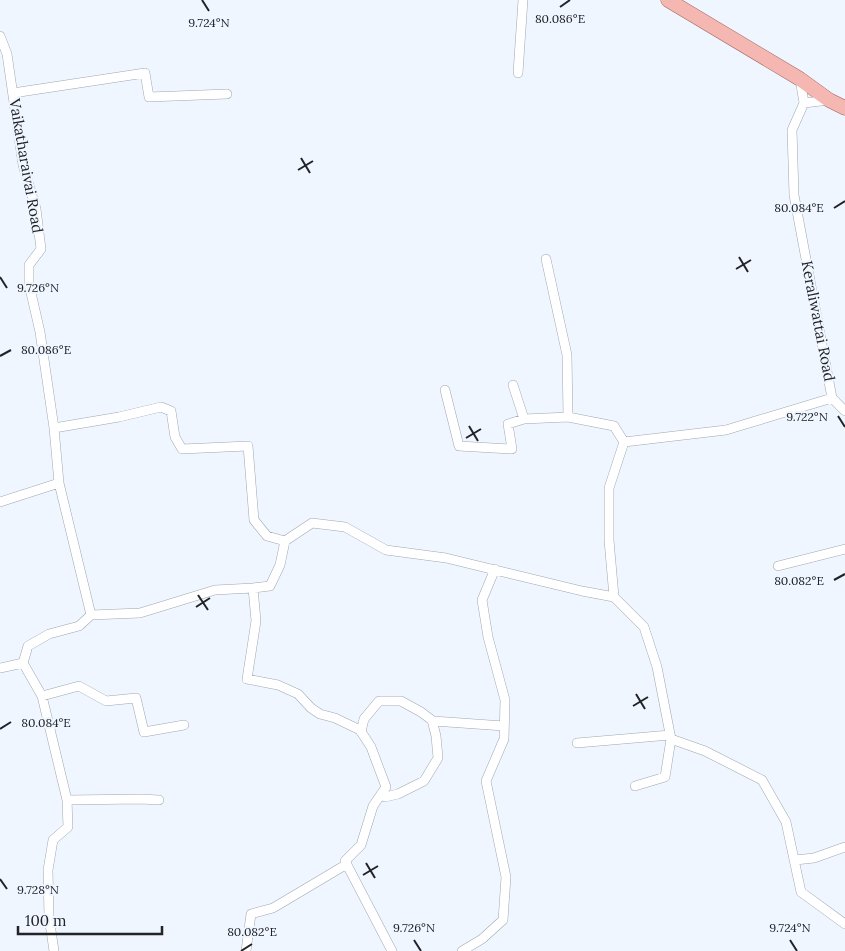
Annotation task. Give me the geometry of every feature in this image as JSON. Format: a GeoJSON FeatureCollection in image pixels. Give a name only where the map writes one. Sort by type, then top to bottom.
{"type":"FeatureCollection","features":[{"type":"Feature","properties":{"kind":"main road"},"geometry":{"type":"LineString","coordinates":[[668,0],[800,79],[829,100],[845,108]]}},
{"type":"Feature","properties":{"kind":"street"},"geometry":{"type":"LineString","coordinates":[[518,73],[523,0]]}},
{"type":"Feature","properties":{"kind":"street","name":"Vaikatharaivai Road"},"geometry":{"type":"LineString","coordinates":[[0,36],[7,54],[23,165],[36,209],[41,249],[29,265],[29,284],[40,332],[54,428],[59,483],[91,615]]}},
{"type":"Feature","properties":{"kind":"street"},"geometry":{"type":"LineString","coordinates":[[13,93],[145,73],[149,97],[227,94]]}},
{"type":"Feature","properties":{"kind":"street"},"geometry":{"type":"LineString","coordinates":[[800,79],[804,103],[829,100]]}},
{"type":"Feature","properties":{"kind":"street","name":"Keraliwattai Road"},"geometry":{"type":"LineString","coordinates":[[624,442],[726,430],[832,398],[794,195],[792,130],[804,103]]}},
{"type":"Feature","properties":{"kind":"street"},"geometry":{"type":"LineString","coordinates":[[546,259],[567,355],[568,417]]}},
{"type":"Feature","properties":{"kind":"street"},"geometry":{"type":"LineString","coordinates":[[513,385],[524,419]]}},
{"type":"Feature","properties":{"kind":"street"},"geometry":{"type":"LineString","coordinates":[[446,390],[459,446],[512,450],[508,424],[524,419],[568,417],[614,426],[624,442],[609,488],[609,540],[614,597]]}},
{"type":"Feature","properties":{"kind":"street"},"geometry":{"type":"LineString","coordinates":[[832,398],[845,411]]}},
{"type":"Feature","properties":{"kind":"street"},"geometry":{"type":"LineString","coordinates":[[54,428],[119,417],[162,407],[171,411],[175,437],[182,449],[248,446],[254,520],[268,536],[285,540],[312,523],[345,527],[386,550],[446,558],[614,597],[644,627],[657,667],[671,737],[665,777],[636,786]]}},
{"type":"Feature","properties":{"kind":"street"},"geometry":{"type":"LineString","coordinates":[[0,502],[59,483]]}},
{"type":"Feature","properties":{"kind":"street"},"geometry":{"type":"LineString","coordinates":[[54,951],[49,917],[48,870],[52,840],[68,827],[67,800],[42,696],[24,663],[28,646],[49,634],[79,626],[91,615],[140,613],[215,590],[270,586],[280,565],[285,540]]}},
{"type":"Feature","properties":{"kind":"street"},"geometry":{"type":"LineString","coordinates":[[778,566],[845,549]]}},
{"type":"Feature","properties":{"kind":"street"},"geometry":{"type":"LineString","coordinates":[[462,951],[482,939],[503,920],[506,877],[486,781],[504,739],[505,700],[488,637],[482,600],[495,569]]}},
{"type":"Feature","properties":{"kind":"street"},"geometry":{"type":"LineString","coordinates":[[253,588],[256,621],[247,680],[278,685],[298,694],[311,708],[320,714],[336,718],[361,732],[371,747],[386,787],[373,806],[361,845],[345,861],[392,951]]}},
{"type":"Feature","properties":{"kind":"street"},"geometry":{"type":"LineString","coordinates":[[0,668],[24,663]]}},
{"type":"Feature","properties":{"kind":"street"},"geometry":{"type":"LineString","coordinates":[[42,696],[79,686],[106,701],[136,698],[144,732],[184,725]]}},
{"type":"Feature","properties":{"kind":"street"},"geometry":{"type":"LineString","coordinates":[[361,732],[364,719],[379,701],[401,701],[433,721],[504,726]]}},
{"type":"Feature","properties":{"kind":"street"},"geometry":{"type":"LineString","coordinates":[[381,794],[385,797],[398,794],[424,781],[438,758],[432,720]]}},
{"type":"Feature","properties":{"kind":"street"},"geometry":{"type":"LineString","coordinates":[[577,743],[671,737],[705,751],[762,780],[786,822],[801,892],[845,924]]}},
{"type":"Feature","properties":{"kind":"street"},"geometry":{"type":"LineString","coordinates":[[67,800],[159,800]]}},
{"type":"Feature","properties":{"kind":"street"},"geometry":{"type":"LineString","coordinates":[[795,860],[814,858],[845,847]]}},
{"type":"Feature","properties":{"kind":"street"},"geometry":{"type":"LineString","coordinates":[[246,951],[251,914],[273,908],[347,864]]}}]}
